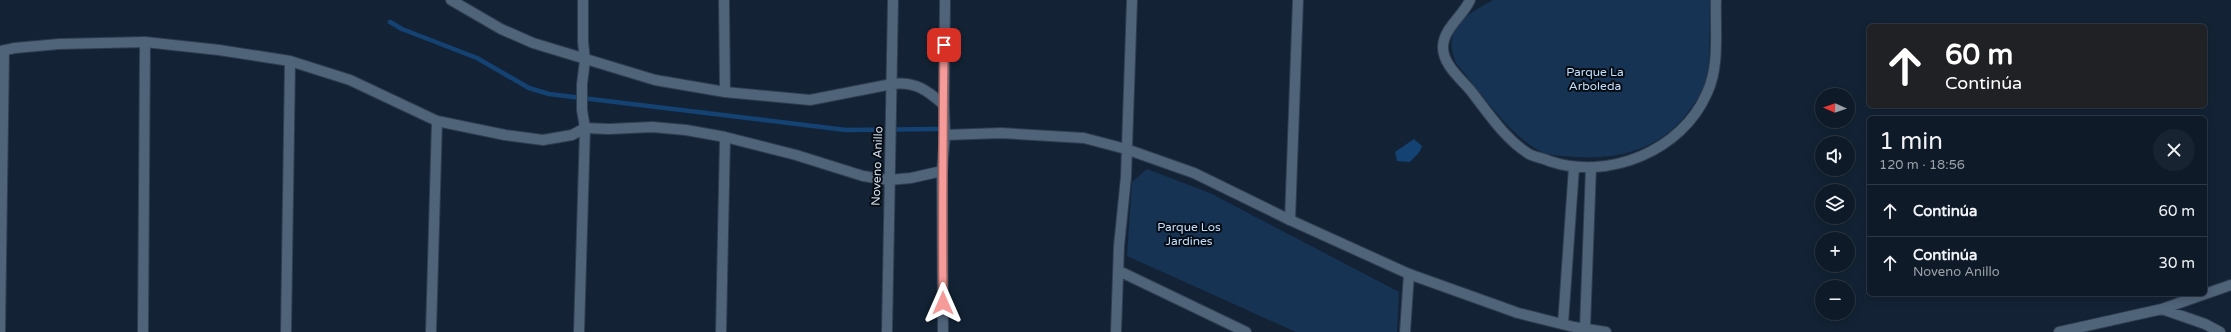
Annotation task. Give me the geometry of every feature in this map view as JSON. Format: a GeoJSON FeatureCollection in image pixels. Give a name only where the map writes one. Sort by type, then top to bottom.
{"type":"FeatureCollection","features":[{"type":"Feature","properties":{"kind":"street"},"geometry":{"type":"LineString","coordinates":[[451,0],[501,29],[533,43],[655,80],[725,92],[810,100],[905,82],[920,86],[944,105]]}},
{"type":"Feature","properties":{"kind":"street"},"geometry":{"type":"LineString","coordinates":[[579,332],[585,128],[582,110],[582,84],[586,60],[583,42],[584,0]]}},
{"type":"Feature","properties":{"kind":"street"},"geometry":{"type":"LineString","coordinates":[[724,0],[725,92]]}},
{"type":"Feature","properties":{"kind":"street","name":"Noveno Anillo"},"geometry":{"type":"LineString","coordinates":[[887,332],[893,0]]}},
{"type":"Feature","properties":{"kind":"street"},"geometry":{"type":"LineString","coordinates":[[943,332],[942,171],[945,135],[945,0]]}},
{"type":"Feature","properties":{"kind":"street"},"geometry":{"type":"LineString","coordinates":[[1116,332],[1132,0]]}},
{"type":"Feature","properties":{"kind":"street"},"geometry":{"type":"LineString","coordinates":[[1290,220],[1298,0]]}},
{"type":"Feature","properties":{"kind":"street"},"geometry":{"type":"LineString","coordinates":[[1470,0],[1447,32],[1443,46],[1446,61],[1502,129],[1529,154],[1574,167],[1591,167],[1620,163],[1662,147],[1696,114],[1708,93],[1713,72],[1716,0]]}},
{"type":"Feature","properties":{"kind":"street"},"geometry":{"type":"LineString","coordinates":[[143,332],[145,42]]}},
{"type":"Feature","properties":{"kind":"street"},"geometry":{"type":"LineString","coordinates":[[0,332],[2,51],[15,48],[60,44],[145,42],[290,61],[350,80],[437,121],[505,135],[544,140],[572,135],[585,128],[609,129],[652,127],[725,136],[796,155],[863,176],[889,180],[911,178],[942,171]]}},
{"type":"Feature","properties":{"kind":"street"},"geometry":{"type":"LineString","coordinates":[[286,332],[290,61]]}},
{"type":"Feature","properties":{"kind":"street"},"geometry":{"type":"LineString","coordinates":[[431,332],[437,121]]}},
{"type":"Feature","properties":{"kind":"street"},"geometry":{"type":"LineString","coordinates":[[945,135],[1001,133],[1077,138],[1126,149],[1194,173],[1290,220],[1409,274],[1518,313],[1563,324],[1574,329],[1585,328],[1606,332]]}},
{"type":"Feature","properties":{"kind":"street"},"geometry":{"type":"LineString","coordinates":[[721,332],[725,136]]}},
{"type":"Feature","properties":{"kind":"street"},"geometry":{"type":"LineString","coordinates":[[1563,324],[1574,167]]}},
{"type":"Feature","properties":{"kind":"street"},"geometry":{"type":"LineString","coordinates":[[1585,328],[1591,167]]}},
{"type":"Feature","properties":{"kind":"street"},"geometry":{"type":"LineString","coordinates":[[1119,271],[1246,332]]}},
{"type":"Feature","properties":{"kind":"street"},"geometry":{"type":"LineString","coordinates":[[1405,332],[1409,274]]}},
{"type":"Feature","properties":{"kind":"street"},"geometry":{"type":"LineString","coordinates":[[2207,293],[2231,285]]}},
{"type":"Feature","properties":{"kind":"street"},"geometry":{"type":"LineString","coordinates":[[2059,332],[2162,309],[2199,296]]}},
{"type":"Feature","properties":{"kind":"street"},"geometry":{"type":"LineString","coordinates":[[2162,309],[2205,324],[2220,332]]}},
{"type":"Feature","properties":{"kind":"green space","name":"Parque La Arboleda"},"geometry":{"type":"Polygon","coordinates":[[[1493,0],[1710,0],[1709,64],[1705,86],[1698,99],[1680,122],[1655,142],[1640,149],[1609,156],[1592,157],[1558,156],[1542,152],[1530,145],[1507,125],[1456,63],[1452,51],[1454,32],[1459,24],[1465,17],[1493,0]]]}},
{"type":"Feature","properties":{"kind":"green space","name":"Parque Los Jardines"},"geometry":{"type":"Polygon","coordinates":[[[1147,169],[1210,193],[1399,292],[1397,332],[1296,332],[1127,256],[1132,182],[1147,169]]]}},
{"type":"Feature","properties":{"kind":"shaded area"},"geometry":{"type":"Polygon","coordinates":[[[1414,139],[1422,146],[1418,153],[1410,162],[1397,161],[1395,152],[1414,139]]]}},
{"type":"Feature","properties":{"kind":"waterway"},"geometry":{"type":"LineString","coordinates":[[390,22],[402,29],[477,58],[529,88],[549,94],[846,130],[937,129]]}},
{"type":"Feature","properties":{"kind":"route"},"geometry":{"type":"LineString","coordinates":[[943,303],[942,171],[945,135],[944,45]]}}]}
